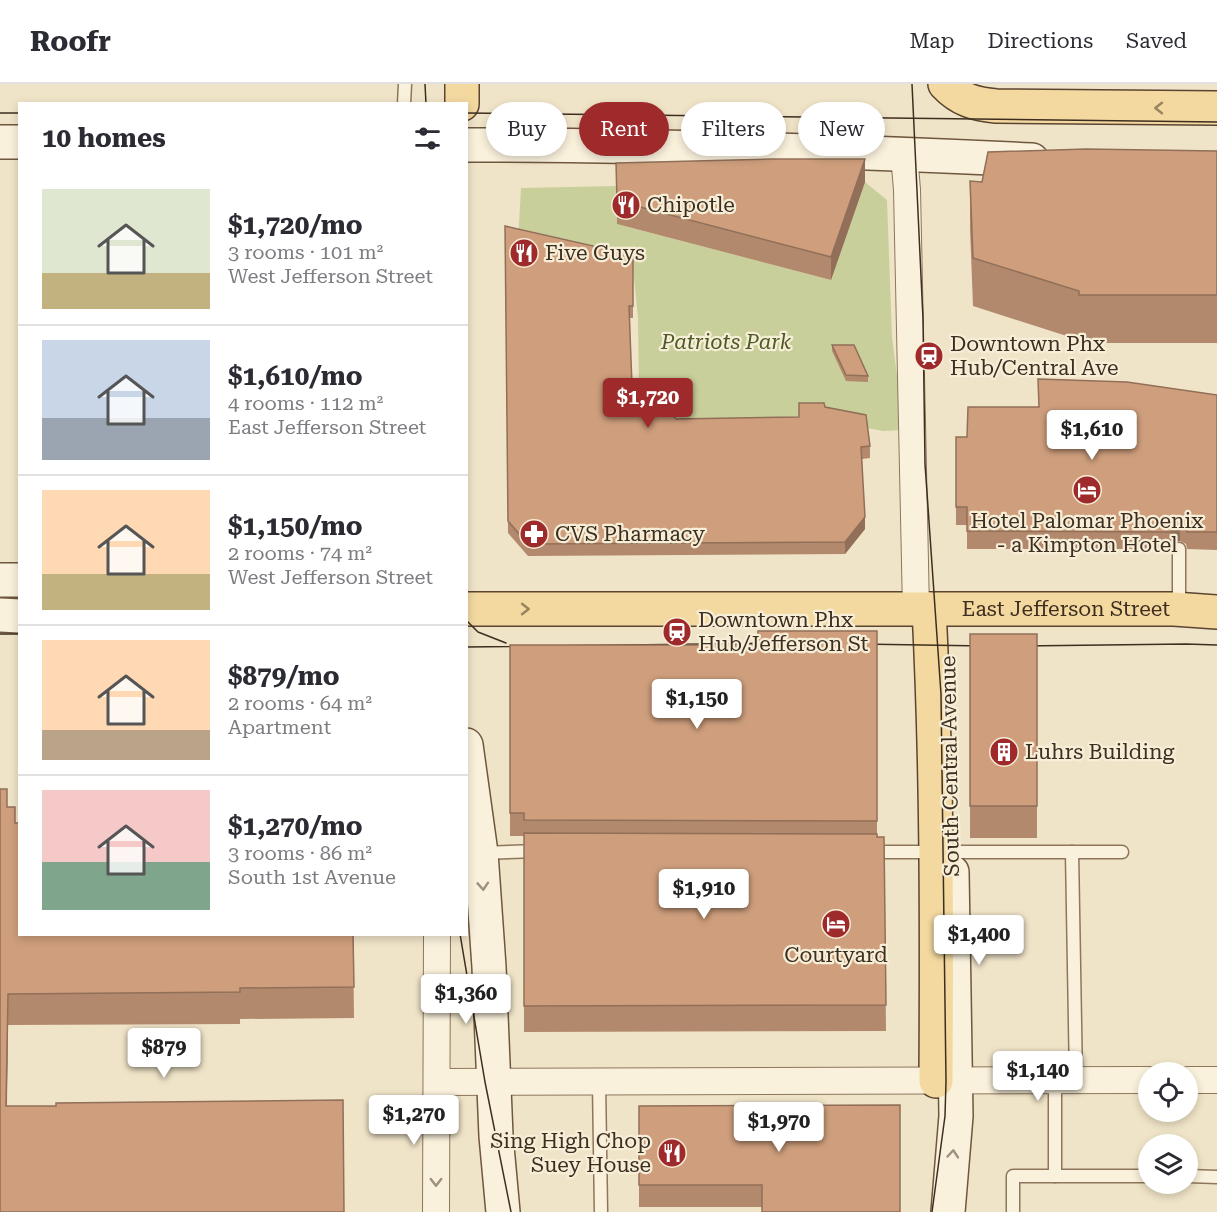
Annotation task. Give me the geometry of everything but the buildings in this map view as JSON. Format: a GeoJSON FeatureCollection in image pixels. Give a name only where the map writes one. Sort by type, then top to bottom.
{"type":"FeatureCollection","features":[{"type":"Feature","properties":{"kind":"main road"},"geometry":{"type":"LineString","coordinates":[[462,84],[462,102]]}},
{"type":"Feature","properties":{"kind":"main road"},"geometry":{"type":"LineString","coordinates":[[945,84],[952,92],[966,101],[996,106],[1217,108]]}},
{"type":"Feature","properties":{"kind":"main road"},"geometry":{"type":"LineString","coordinates":[[0,142],[18,142]]}},
{"type":"Feature","properties":{"kind":"main road"},"geometry":{"type":"LineString","coordinates":[[468,145],[904,154],[1058,162]]}},
{"type":"Feature","properties":{"kind":"main road"},"geometry":{"type":"LineString","coordinates":[[0,580],[18,580]]}},
{"type":"Feature","properties":{"kind":"main road","name":"East Jefferson Street"},"geometry":{"type":"LineString","coordinates":[[468,609],[1179,609],[1217,612]]}},
{"type":"Feature","properties":{"kind":"main road"},"geometry":{"type":"LineString","coordinates":[[930,609],[944,852],[939,1081],[956,1116],[948,1212]]}},
{"type":"Feature","properties":{"kind":"main road"},"geometry":{"type":"LineString","coordinates":[[0,615],[18,616]]}},
{"type":"Feature","properties":{"kind":"main road"},"geometry":{"type":"LineString","coordinates":[[468,759],[481,853],[489,967],[493,1082],[503,1212]]}},
{"type":"Feature","properties":{"kind":"street"},"geometry":{"type":"LineString","coordinates":[[904,154],[907,190],[915,549],[930,609]]}},
{"type":"Feature","properties":{"kind":"street"},"geometry":{"type":"LineString","coordinates":[[436,1212],[437,936]]}},
{"type":"Feature","properties":{"kind":"street"},"geometry":{"type":"LineString","coordinates":[[437,1082],[1138,1080]]}},
{"type":"Feature","properties":{"kind":"street"},"geometry":{"type":"LineString","coordinates":[[1198,1080],[1217,1080]]}},
{"type":"Feature","properties":{"kind":"lane"},"geometry":{"type":"LineString","coordinates":[[404,102],[405,84]]}},
{"type":"Feature","properties":{"kind":"lane"},"geometry":{"type":"LineString","coordinates":[[1179,549],[1179,609]]}},
{"type":"Feature","properties":{"kind":"lane"},"geometry":{"type":"LineString","coordinates":[[481,853],[554,851]]}},
{"type":"Feature","properties":{"kind":"lane"},"geometry":{"type":"LineString","coordinates":[[850,852],[1122,852]]}},
{"type":"Feature","properties":{"kind":"lane"},"geometry":{"type":"LineString","coordinates":[[1055,1176],[1066,1080],[1072,852]]}},
{"type":"Feature","properties":{"kind":"lane"},"geometry":{"type":"LineString","coordinates":[[599,1082],[601,1212]]}},
{"type":"Feature","properties":{"kind":"lane"},"geometry":{"type":"LineString","coordinates":[[1013,1212],[1013,1176],[1138,1176]]}},
{"type":"Feature","properties":{"kind":"lane"},"geometry":{"type":"LineString","coordinates":[[1198,1176],[1217,1177]]}},
{"type":"Feature","properties":{"kind":"green space","name":"Patriots Park"},"geometry":{"type":"Polygon","coordinates":[[[865,182],[887,200],[892,337],[904,430],[883,431],[799,415],[799,429],[666,431],[639,396],[638,318],[633,267],[518,241],[521,188],[616,186],[617,224],[831,280],[865,182]]]}},
{"type":"Feature","properties":{"kind":"tram line"},"geometry":{"type":"LineString","coordinates":[[425,84],[426,102]]}},
{"type":"Feature","properties":{"kind":"tram line"},"geometry":{"type":"LineString","coordinates":[[912,84],[923,319],[925,464],[941,694],[946,1081],[945,1116],[932,1212]]}},
{"type":"Feature","properties":{"kind":"tram line"},"geometry":{"type":"LineString","coordinates":[[0,113],[18,113]]}},
{"type":"Feature","properties":{"kind":"tram line"},"geometry":{"type":"LineString","coordinates":[[468,113],[1217,122]]}},
{"type":"Feature","properties":{"kind":"tram line"},"geometry":{"type":"LineString","coordinates":[[468,622],[478,632],[506,643]]}},
{"type":"Feature","properties":{"kind":"tram line"},"geometry":{"type":"LineString","coordinates":[[0,634],[18,634]]}},
{"type":"Feature","properties":{"kind":"tram line"},"geometry":{"type":"LineString","coordinates":[[468,647],[775,643]]}},
{"type":"Feature","properties":{"kind":"tram line"},"geometry":{"type":"LineString","coordinates":[[859,644],[985,646]]}},
{"type":"Feature","properties":{"kind":"tram line"},"geometry":{"type":"LineString","coordinates":[[1021,646],[1217,645]]}},
{"type":"Feature","properties":{"kind":"tram line"},"geometry":{"type":"LineString","coordinates":[[460,936],[485,1082],[511,1212]]}},
{"type":"Feature","properties":{"kind":"place","name":"Chipotle"},"geometry":{"type":"Point","coordinates":[626,205]}},
{"type":"Feature","properties":{"kind":"place","name":"Five Guys"},"geometry":{"type":"Point","coordinates":[524,253]}},
{"type":"Feature","properties":{"kind":"place","name":"Downtown Phx Hub/Central Ave"},"geometry":{"type":"Point","coordinates":[929,356]}},
{"type":"Feature","properties":{"kind":"place","name":"Hotel Palomar Phoenix - a Kimpton Hotel"},"geometry":{"type":"Point","coordinates":[1087,490]}},
{"type":"Feature","properties":{"kind":"place","name":"CVS Pharmacy"},"geometry":{"type":"Point","coordinates":[534,534]}},
{"type":"Feature","properties":{"kind":"place","name":"Downtown Phx Hub/Jefferson St"},"geometry":{"type":"Point","coordinates":[677,632]}},
{"type":"Feature","properties":{"kind":"place","name":"Luhrs Building"},"geometry":{"type":"Point","coordinates":[1004,752]}},
{"type":"Feature","properties":{"kind":"place","name":"Courtyard"},"geometry":{"type":"Point","coordinates":[836,924]}},
{"type":"Feature","properties":{"kind":"place","name":"Sing High Chop Suey House"},"geometry":{"type":"Point","coordinates":[672,1153]}}]}
